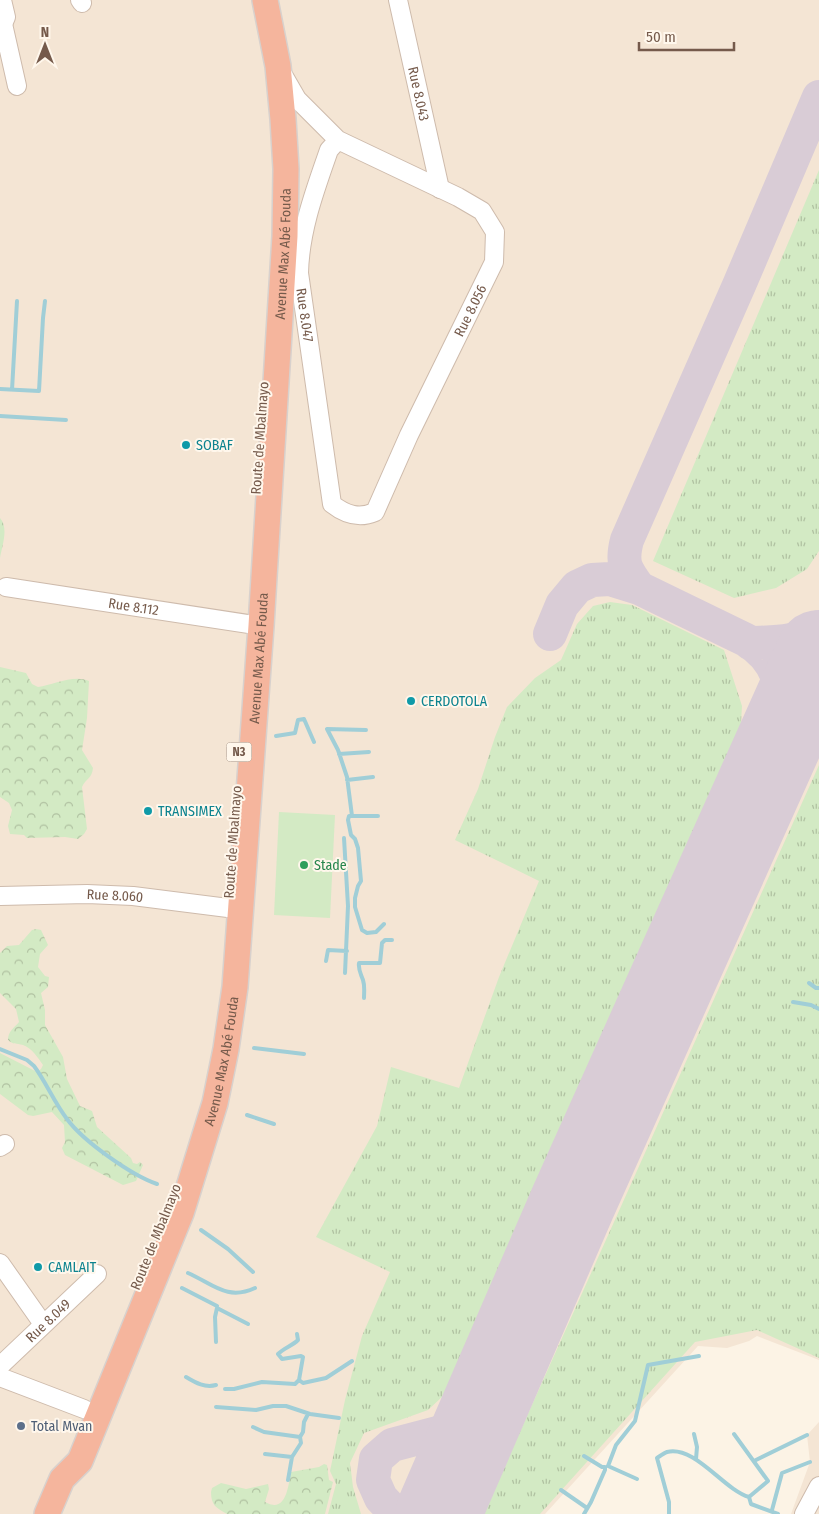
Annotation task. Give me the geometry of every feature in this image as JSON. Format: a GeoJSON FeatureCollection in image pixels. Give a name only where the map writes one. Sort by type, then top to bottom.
{"type":"FeatureCollection","features":[{"type":"Feature","properties":{"kind":"highway","name":"Route de Mbalmayo"},"geometry":{"type":"LineString","coordinates":[[62,1479],[68,1453],[84,1409],[169,1210],[197,1120],[214,1043],[254,625],[273,235],[274,169],[266,68],[254,0]]}},
{"type":"Feature","properties":{"kind":"highway","name":"N3"},"geometry":{"type":"LineString","coordinates":[[265,0],[278,66]]}},
{"type":"Feature","properties":{"kind":"highway","name":"Avenue Max Abé Fouda"},"geometry":{"type":"LineString","coordinates":[[47,1514],[62,1479],[80,1461],[181,1212],[214,1104],[226,1049],[235,988],[254,625],[284,236],[286,169],[278,66]]}},
{"type":"Feature","properties":{"kind":"street"},"geometry":{"type":"LineString","coordinates":[[2,0],[6,17],[2,24],[17,86]]}},
{"type":"Feature","properties":{"kind":"street","name":"Rue 8.043"},"geometry":{"type":"LineString","coordinates":[[398,0],[440,189]]}},
{"type":"Feature","properties":{"kind":"street"},"geometry":{"type":"LineString","coordinates":[[278,66],[297,99],[338,140]]}},
{"type":"Feature","properties":{"kind":"street","name":"Rue 8.056"},"geometry":{"type":"LineString","coordinates":[[332,504],[341,512],[364,517],[375,512],[409,435],[494,262],[495,232],[482,211],[338,140]]}},
{"type":"Feature","properties":{"kind":"street","name":"Rue 8.047"},"geometry":{"type":"LineString","coordinates":[[332,504],[304,315],[299,264],[305,224],[329,150],[338,140]]}},
{"type":"Feature","properties":{"kind":"street","name":"Rue 8.112"},"geometry":{"type":"LineString","coordinates":[[6,587],[254,625]]}},
{"type":"Feature","properties":{"kind":"street","name":"Rue 8.060"},"geometry":{"type":"LineString","coordinates":[[0,896],[87,894],[133,896],[228,908]]}},
{"type":"Feature","properties":{"kind":"street"},"geometry":{"type":"LineString","coordinates":[[0,1263],[44,1324]]}},
{"type":"Feature","properties":{"kind":"street","name":"Rue 8.049"},"geometry":{"type":"LineString","coordinates":[[0,1366],[97,1274]]}},
{"type":"Feature","properties":{"kind":"street"},"geometry":{"type":"LineString","coordinates":[[0,1377],[84,1409]]}},
{"type":"Feature","properties":{"kind":"street"},"geometry":{"type":"LineString","coordinates":[[804,1514],[819,1486]]}},
{"type":"Feature","properties":{"kind":"shaded area"},"geometry":{"type":"Polygon","coordinates":[[[0,0],[819,0],[819,1360],[757,1336],[749,1341],[727,1348],[698,1346],[545,1514],[0,1514],[0,0]]]}},
{"type":"Feature","properties":{"kind":"shaded area"},"geometry":{"type":"Polygon","coordinates":[[[819,1422],[819,1514],[791,1514],[810,1462],[807,1435],[819,1422]]]}},
{"type":"Feature","properties":{"kind":"green space"},"geometry":{"type":"Polygon","coordinates":[[[819,170],[819,551],[807,569],[776,588],[734,598],[653,561],[819,170]]]}},
{"type":"Feature","properties":{"kind":"green space"},"geometry":{"type":"Polygon","coordinates":[[[0,518],[3,522],[4,532],[0,558],[0,518]]]}},
{"type":"Feature","properties":{"kind":"green space"},"geometry":{"type":"Polygon","coordinates":[[[610,602],[632,605],[724,650],[742,706],[740,739],[459,1365],[442,1397],[428,1410],[364,1433],[350,1463],[353,1487],[361,1514],[328,1514],[336,1484],[330,1471],[345,1400],[362,1336],[390,1272],[316,1237],[377,1126],[391,1067],[459,1088],[499,977],[539,881],[455,840],[478,789],[507,707],[535,678],[561,660],[577,624],[593,606],[610,602]]]}},
{"type":"Feature","properties":{"kind":"green space"},"geometry":{"type":"Polygon","coordinates":[[[0,667],[26,673],[32,684],[38,687],[70,679],[89,681],[87,718],[82,750],[93,768],[82,787],[87,829],[78,839],[65,837],[27,838],[24,835],[10,834],[8,826],[12,810],[9,803],[0,797],[0,667]]]}},
{"type":"Feature","properties":{"kind":"green space"},"geometry":{"type":"Polygon","coordinates":[[[819,765],[819,1358],[757,1330],[695,1342],[540,1514],[483,1514],[819,765]]]}},
{"type":"Feature","properties":{"kind":"green space","name":"Stade"},"geometry":{"type":"Polygon","coordinates":[[[279,812],[335,815],[330,918],[274,915],[279,812]]]}},
{"type":"Feature","properties":{"kind":"green space"},"geometry":{"type":"Polygon","coordinates":[[[32,930],[41,930],[48,945],[40,954],[38,967],[45,976],[49,977],[48,987],[41,993],[45,1010],[45,1025],[63,1057],[67,1079],[80,1106],[92,1111],[97,1127],[131,1158],[133,1163],[137,1164],[140,1162],[143,1165],[136,1181],[123,1185],[65,1155],[62,1148],[65,1142],[64,1125],[52,1112],[33,1116],[28,1115],[0,1094],[0,1053],[37,1072],[43,1065],[29,1048],[11,1043],[8,1040],[10,1032],[19,1022],[16,1009],[0,993],[0,953],[7,946],[19,945],[32,930]]]}},
{"type":"Feature","properties":{"kind":"green space"},"geometry":{"type":"Polygon","coordinates":[[[324,1464],[327,1465],[329,1480],[333,1482],[325,1514],[227,1514],[213,1503],[212,1488],[221,1483],[246,1489],[268,1484],[269,1489],[265,1502],[272,1505],[278,1504],[285,1497],[291,1472],[319,1467],[324,1464]]]}},
{"type":"Feature","properties":{"kind":"waterway"},"geometry":{"type":"LineString","coordinates":[[12,390],[17,301]]}},
{"type":"Feature","properties":{"kind":"waterway"},"geometry":{"type":"LineString","coordinates":[[0,389],[39,391],[45,301]]}},
{"type":"Feature","properties":{"kind":"waterway"},"geometry":{"type":"LineString","coordinates":[[0,416],[66,420]]}},
{"type":"Feature","properties":{"kind":"waterway"},"geometry":{"type":"LineString","coordinates":[[276,736],[295,733],[298,720],[304,719],[314,742]]}},
{"type":"Feature","properties":{"kind":"waterway"},"geometry":{"type":"LineString","coordinates":[[352,816],[347,777],[338,750],[327,729],[366,730]]}},
{"type":"Feature","properties":{"kind":"waterway"},"geometry":{"type":"LineString","coordinates":[[339,754],[369,752]]}},
{"type":"Feature","properties":{"kind":"waterway"},"geometry":{"type":"LineString","coordinates":[[347,780],[373,777]]}},
{"type":"Feature","properties":{"kind":"waterway"},"geometry":{"type":"LineString","coordinates":[[378,816],[349,816],[348,820],[351,835],[355,839],[358,848],[361,881],[355,898],[355,907],[362,930],[367,933],[376,932],[384,924]]}},
{"type":"Feature","properties":{"kind":"waterway"},"geometry":{"type":"LineString","coordinates":[[344,838],[348,906],[345,973]]}},
{"type":"Feature","properties":{"kind":"waterway"},"geometry":{"type":"LineString","coordinates":[[364,998],[364,984],[359,970],[359,963],[380,963],[382,943],[385,940],[392,940]]}},
{"type":"Feature","properties":{"kind":"waterway"},"geometry":{"type":"LineString","coordinates":[[326,961],[328,950],[347,951]]}},
{"type":"Feature","properties":{"kind":"waterway"},"geometry":{"type":"LineString","coordinates":[[809,983],[819,988]]}},
{"type":"Feature","properties":{"kind":"waterway"},"geometry":{"type":"LineString","coordinates":[[793,1002],[811,1005],[819,1009]]}},
{"type":"Feature","properties":{"kind":"waterway"},"geometry":{"type":"LineString","coordinates":[[254,1048],[304,1054]]}},
{"type":"Feature","properties":{"kind":"waterway"},"geometry":{"type":"LineString","coordinates":[[0,1049],[27,1060],[34,1066],[62,1112],[74,1128],[84,1137],[121,1165],[146,1180],[157,1184]]}},
{"type":"Feature","properties":{"kind":"waterway"},"geometry":{"type":"LineString","coordinates":[[247,1115],[274,1124]]}},
{"type":"Feature","properties":{"kind":"waterway"},"geometry":{"type":"LineString","coordinates":[[201,1230],[228,1249],[253,1272]]}},
{"type":"Feature","properties":{"kind":"waterway"},"geometry":{"type":"LineString","coordinates":[[188,1273],[220,1290],[228,1292],[245,1292],[255,1288]]}},
{"type":"Feature","properties":{"kind":"waterway"},"geometry":{"type":"LineString","coordinates":[[182,1288],[217,1306]]}},
{"type":"Feature","properties":{"kind":"waterway"},"geometry":{"type":"LineString","coordinates":[[216,1342],[215,1317],[217,1308],[248,1324]]}},
{"type":"Feature","properties":{"kind":"waterway"},"geometry":{"type":"LineString","coordinates":[[297,1334],[298,1340],[278,1354],[282,1359],[303,1357],[299,1380]]}},
{"type":"Feature","properties":{"kind":"waterway"},"geometry":{"type":"LineString","coordinates":[[637,1479],[608,1466],[616,1445],[635,1421],[648,1365],[699,1356]]}},
{"type":"Feature","properties":{"kind":"waterway"},"geometry":{"type":"LineString","coordinates":[[225,1389],[234,1389],[262,1382],[295,1384],[299,1380],[303,1383],[326,1378],[352,1361]]}},
{"type":"Feature","properties":{"kind":"waterway"},"geometry":{"type":"LineString","coordinates":[[186,1377],[204,1385],[216,1385]]}},
{"type":"Feature","properties":{"kind":"waterway"},"geometry":{"type":"LineString","coordinates":[[216,1407],[256,1410],[273,1406],[286,1406],[310,1414],[339,1418]]}},
{"type":"Feature","properties":{"kind":"waterway"},"geometry":{"type":"LineString","coordinates":[[288,1480],[292,1457],[301,1443],[300,1437],[308,1414]]}},
{"type":"Feature","properties":{"kind":"waterway"},"geometry":{"type":"LineString","coordinates":[[253,1427],[264,1432],[300,1437]]}},
{"type":"Feature","properties":{"kind":"waterway"},"geometry":{"type":"LineString","coordinates":[[694,1434],[697,1447],[696,1459]]}},
{"type":"Feature","properties":{"kind":"waterway"},"geometry":{"type":"LineString","coordinates":[[734,1434],[768,1481],[749,1497]]}},
{"type":"Feature","properties":{"kind":"waterway"},"geometry":{"type":"LineString","coordinates":[[754,1461],[807,1435]]}},
{"type":"Feature","properties":{"kind":"waterway"},"geometry":{"type":"LineString","coordinates":[[669,1514],[669,1502],[657,1458],[667,1452],[678,1452],[699,1461],[739,1493],[749,1497],[751,1504],[778,1514]]}},
{"type":"Feature","properties":{"kind":"waterway"},"geometry":{"type":"LineString","coordinates":[[265,1454],[292,1457]]}},
{"type":"Feature","properties":{"kind":"waterway"},"geometry":{"type":"LineString","coordinates":[[584,1456],[605,1467],[605,1470],[584,1514]]}},
{"type":"Feature","properties":{"kind":"waterway"},"geometry":{"type":"LineString","coordinates":[[772,1510],[782,1473],[810,1462]]}},
{"type":"Feature","properties":{"kind":"waterway"},"geometry":{"type":"LineString","coordinates":[[561,1490],[587,1508]]}},
{"type":"Feature","properties":{"kind":"taxiway"},"geometry":{"type":"LineString","coordinates":[[639,588],[627,571],[624,560],[627,540],[819,97]]}},
{"type":"Feature","properties":{"kind":"taxiway"},"geometry":{"type":"LineString","coordinates":[[550,634],[562,605],[577,587],[592,580],[610,579],[639,588],[746,640],[758,649],[767,658],[778,678],[786,729]]}},
{"type":"Feature","properties":{"kind":"taxiway"},"geometry":{"type":"LineString","coordinates":[[750,643],[786,641],[802,637],[819,627]]}},
{"type":"Feature","properties":{"kind":"taxiway"},"geometry":{"type":"LineString","coordinates":[[396,1514],[381,1498],[373,1480],[376,1459],[392,1445],[449,1430],[479,1408],[495,1384]]}},
{"type":"Feature","properties":{"kind":"taxiway"},"geometry":{"type":"LineString","coordinates":[[449,1514],[464,1502],[472,1479],[470,1442]]}},
{"type":"Feature","properties":{"kind":"runway"},"geometry":{"type":"LineString","coordinates":[[438,1514],[573,1202],[819,653]]}},
{"type":"Feature","properties":{"kind":"place","name":"SOBAF"},"geometry":{"type":"Point","coordinates":[186,445]}},
{"type":"Feature","properties":{"kind":"place","name":"CERDOTOLA"},"geometry":{"type":"Point","coordinates":[411,701]}},
{"type":"Feature","properties":{"kind":"place","name":"TRANSIMEX"},"geometry":{"type":"Point","coordinates":[148,811]}},
{"type":"Feature","properties":{"kind":"place","name":"Stade"},"geometry":{"type":"Point","coordinates":[304,865]}},
{"type":"Feature","properties":{"kind":"place","name":"CAMLAIT"},"geometry":{"type":"Point","coordinates":[38,1267]}},
{"type":"Feature","properties":{"kind":"place","name":"Total Mvan"},"geometry":{"type":"Point","coordinates":[21,1426]}}]}
